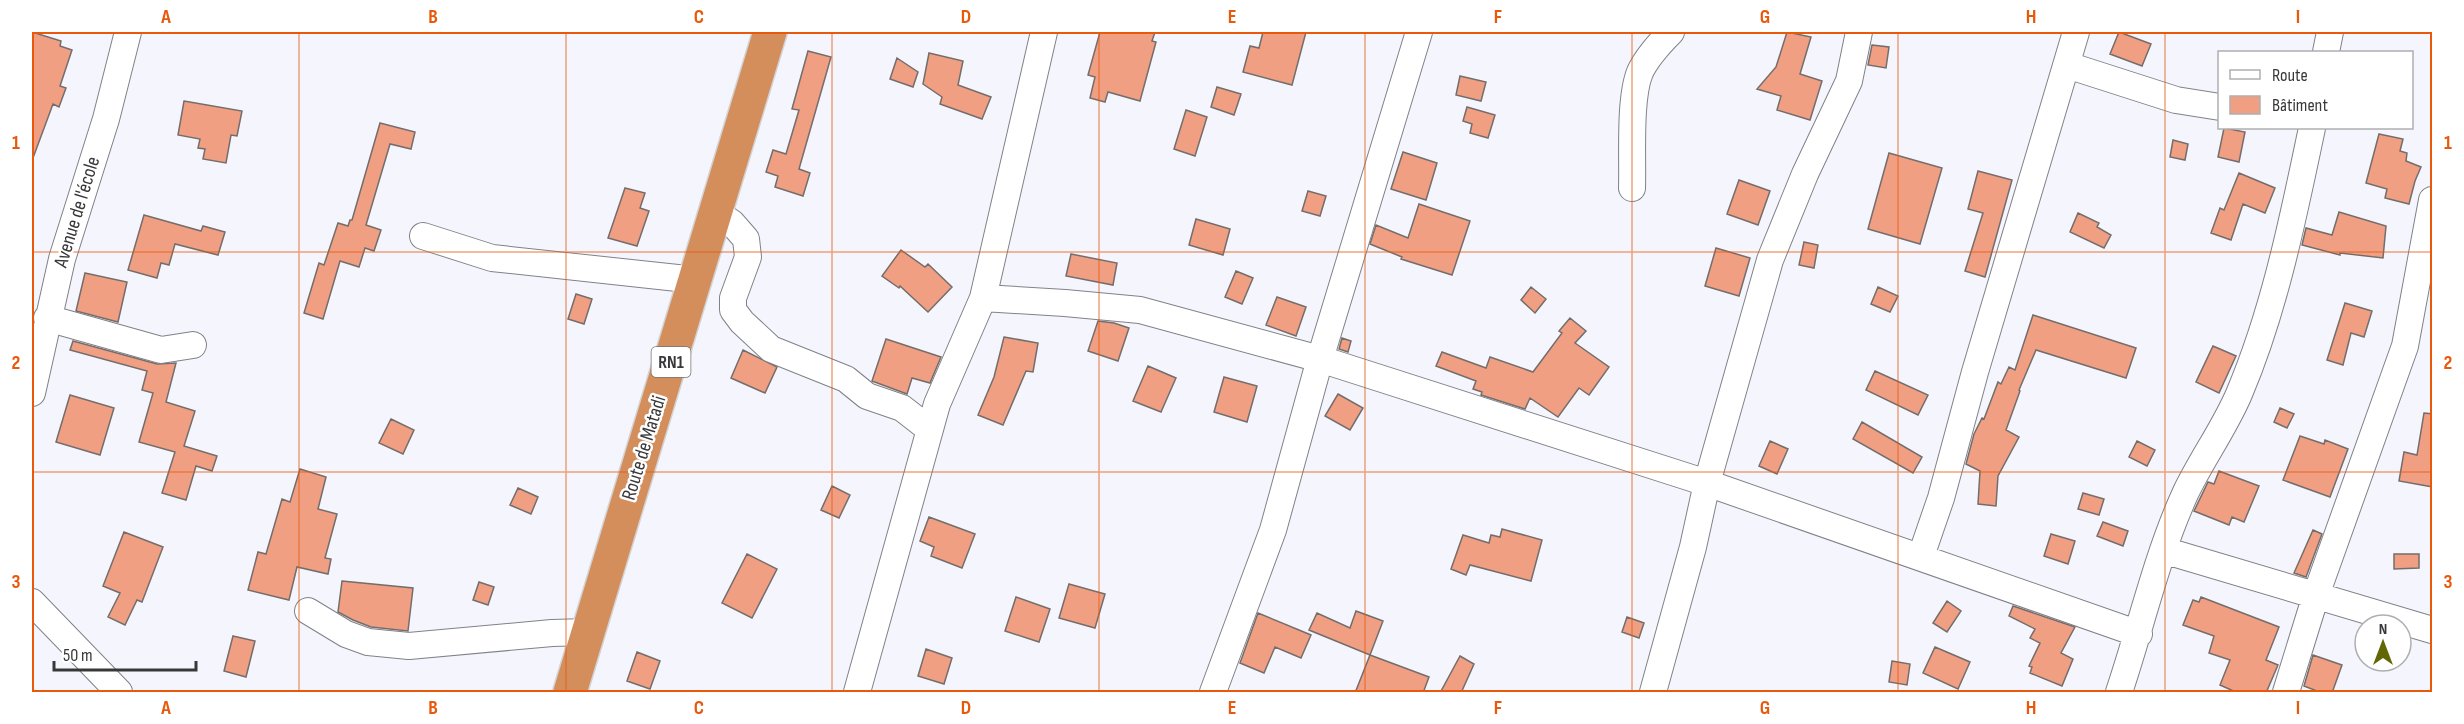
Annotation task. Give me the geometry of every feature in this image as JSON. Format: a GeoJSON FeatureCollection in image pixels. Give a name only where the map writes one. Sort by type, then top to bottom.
{"type":"FeatureCollection","features":[{"type":"Feature","properties":{"kind":"highway","name":"Route de Matadi"},"geometry":{"type":"LineString","coordinates":[[570,693],[770,32]]}},
{"type":"Feature","properties":{"kind":"street","name":"Avenue de l'école"},"geometry":{"type":"LineString","coordinates":[[32,393],[62,259],[106,119],[128,32]]}},
{"type":"Feature","properties":{"kind":"street"},"geometry":{"type":"LineString","coordinates":[[857,693],[929,429],[937,404],[983,298],[1044,32]]}},
{"type":"Feature","properties":{"kind":"street"},"geometry":{"type":"LineString","coordinates":[[1213,693],[1273,530],[1320,359],[1419,32]]}},
{"type":"Feature","properties":{"kind":"street"},"geometry":{"type":"LineString","coordinates":[[1632,188],[1635,93],[1640,73],[1654,50],[1671,32]]}},
{"type":"Feature","properties":{"kind":"street"},"geometry":{"type":"LineString","coordinates":[[1653,693],[1693,547],[1707,483],[1770,260],[1805,174],[1849,81],[1859,32]]}},
{"type":"Feature","properties":{"kind":"street"},"geometry":{"type":"LineString","coordinates":[[1921,556],[1941,498],[1975,372],[2076,32]]}},
{"type":"Feature","properties":{"kind":"street"},"geometry":{"type":"LineString","coordinates":[[2326,51],[2330,32]]}},
{"type":"Feature","properties":{"kind":"street"},"geometry":{"type":"LineString","coordinates":[[2067,65],[2176,100],[2218,107]]}},
{"type":"Feature","properties":{"kind":"street"},"geometry":{"type":"LineString","coordinates":[[2119,693],[2163,550],[2186,493],[2239,395],[2262,330],[2280,274],[2312,129]]}},
{"type":"Feature","properties":{"kind":"street"},"geometry":{"type":"LineString","coordinates":[[2286,693],[2316,595],[2405,346],[2433,200]]}},
{"type":"Feature","properties":{"kind":"street"},"geometry":{"type":"LineString","coordinates":[[716,212],[732,223],[746,239],[748,256],[733,298],[733,310],[742,322],[771,349],[846,379],[867,396],[902,408],[929,429]]}},
{"type":"Feature","properties":{"kind":"street"},"geometry":{"type":"LineString","coordinates":[[423,236],[492,258],[696,280]]}},
{"type":"Feature","properties":{"kind":"street"},"geometry":{"type":"LineString","coordinates":[[983,298],[1076,303],[1140,310],[1320,359],[1707,483],[2139,634]]}},
{"type":"Feature","properties":{"kind":"street"},"geometry":{"type":"LineString","coordinates":[[47,318],[160,350],[193,345]]}},
{"type":"Feature","properties":{"kind":"street"},"geometry":{"type":"LineString","coordinates":[[2163,550],[2433,630]]}},
{"type":"Feature","properties":{"kind":"street"},"geometry":{"type":"LineString","coordinates":[[32,602],[119,693]]}},
{"type":"Feature","properties":{"kind":"street"},"geometry":{"type":"LineString","coordinates":[[308,611],[346,634],[368,642],[409,646],[587,632]]}},
{"type":"Feature","properties":{"kind":"building"},"geometry":{"type":"Polygon","coordinates":[[[32,32],[61,41],[60,46],[72,50],[60,86],[66,88],[59,107],[53,104],[33,158],[32,157],[32,32]]]}},
{"type":"Feature","properties":{"kind":"building"},"geometry":{"type":"Polygon","coordinates":[[[1100,32],[1155,32],[1152,41],[1156,42],[1140,101],[1108,92],[1105,102],[1090,98],[1095,77],[1088,75],[1100,32]]]}},
{"type":"Feature","properties":{"kind":"building"},"geometry":{"type":"Polygon","coordinates":[[[1263,32],[1306,32],[1292,85],[1243,72],[1250,46],[1259,48],[1263,32]]]}},
{"type":"Feature","properties":{"kind":"building"},"geometry":{"type":"Polygon","coordinates":[[[1787,32],[1811,37],[1800,74],[1822,81],[1810,120],[1777,110],[1781,96],[1757,89],[1776,67],[1787,32]]]}},
{"type":"Feature","properties":{"kind":"building"},"geometry":{"type":"Polygon","coordinates":[[[2119,32],[2151,44],[2142,66],[2110,54],[2119,32]]]}},
{"type":"Feature","properties":{"kind":"building"},"geometry":{"type":"Polygon","coordinates":[[[1872,45],[1889,47],[1886,68],[1868,65],[1872,45]]]}},
{"type":"Feature","properties":{"kind":"building"},"geometry":{"type":"Polygon","coordinates":[[[808,51],[831,57],[799,169],[810,173],[803,196],[775,187],[778,176],[766,172],[773,150],[786,154],[799,110],[792,109],[808,51]]]}},
{"type":"Feature","properties":{"kind":"building"},"geometry":{"type":"Polygon","coordinates":[[[929,53],[963,61],[958,85],[991,97],[982,119],[940,104],[942,97],[923,84],[929,53]]]}},
{"type":"Feature","properties":{"kind":"building"},"geometry":{"type":"Polygon","coordinates":[[[897,58],[918,72],[913,87],[890,79],[897,58]]]}},
{"type":"Feature","properties":{"kind":"building"},"geometry":{"type":"Polygon","coordinates":[[[1460,76],[1486,82],[1481,101],[1456,95],[1460,76]]]}},
{"type":"Feature","properties":{"kind":"building"},"geometry":{"type":"Polygon","coordinates":[[[1217,87],[1241,94],[1234,115],[1211,107],[1217,87]]]}},
{"type":"Feature","properties":{"kind":"building"},"geometry":{"type":"Polygon","coordinates":[[[184,101],[242,111],[237,136],[231,135],[226,163],[203,159],[205,149],[198,148],[200,139],[178,135],[184,101]]]}},
{"type":"Feature","properties":{"kind":"building"},"geometry":{"type":"Polygon","coordinates":[[[1467,107],[1495,115],[1488,138],[1470,133],[1472,124],[1463,121],[1467,107]]]}},
{"type":"Feature","properties":{"kind":"building"},"geometry":{"type":"Polygon","coordinates":[[[1186,110],[1207,117],[1195,156],[1174,149],[1186,110]]]}},
{"type":"Feature","properties":{"kind":"building"},"geometry":{"type":"Polygon","coordinates":[[[380,123],[415,132],[411,149],[390,144],[366,225],[381,230],[374,251],[365,248],[359,267],[340,261],[323,319],[304,313],[319,263],[324,265],[338,223],[348,226],[352,220],[380,123]]]}},
{"type":"Feature","properties":{"kind":"building"},"geometry":{"type":"Polygon","coordinates":[[[2224,129],[2245,132],[2239,162],[2218,157],[2224,129]]]}},
{"type":"Feature","properties":{"kind":"building"},"geometry":{"type":"Polygon","coordinates":[[[2379,134],[2403,139],[2400,151],[2407,153],[2406,161],[2421,167],[2409,204],[2385,198],[2387,189],[2366,183],[2379,134]]]}},
{"type":"Feature","properties":{"kind":"building"},"geometry":{"type":"Polygon","coordinates":[[[2173,140],[2188,144],[2185,160],[2170,157],[2173,140]]]}},
{"type":"Feature","properties":{"kind":"building"},"geometry":{"type":"Polygon","coordinates":[[[1403,152],[1437,163],[1426,200],[1391,189],[1403,152]]]}},
{"type":"Feature","properties":{"kind":"building"},"geometry":{"type":"Polygon","coordinates":[[[1889,153],[1942,168],[1920,244],[1868,229],[1889,153]]]}},
{"type":"Feature","properties":{"kind":"building"},"geometry":{"type":"Polygon","coordinates":[[[1978,171],[2012,180],[1985,277],[1965,271],[1983,213],[1968,209],[1978,171]]]}},
{"type":"Feature","properties":{"kind":"building"},"geometry":{"type":"Polygon","coordinates":[[[2239,173],[2275,188],[2265,213],[2243,204],[2231,240],[2211,233],[2220,208],[2224,210],[2239,173]]]}},
{"type":"Feature","properties":{"kind":"building"},"geometry":{"type":"Polygon","coordinates":[[[1739,180],[1770,191],[1758,225],[1727,214],[1739,180]]]}},
{"type":"Feature","properties":{"kind":"building"},"geometry":{"type":"Polygon","coordinates":[[[625,188],[645,193],[640,208],[649,211],[637,246],[608,238],[625,188]]]}},
{"type":"Feature","properties":{"kind":"building"},"geometry":{"type":"Polygon","coordinates":[[[1308,191],[1326,196],[1320,216],[1302,211],[1308,191]]]}},
{"type":"Feature","properties":{"kind":"building"},"geometry":{"type":"Polygon","coordinates":[[[1419,204],[1470,221],[1452,275],[1401,259],[1402,257],[1370,244],[1376,225],[1408,238],[1419,204]]]}},
{"type":"Feature","properties":{"kind":"building"},"geometry":{"type":"Polygon","coordinates":[[[2339,212],[2386,226],[2383,258],[2340,253],[2340,255],[2302,245],[2306,228],[2332,235],[2339,212]]]}},
{"type":"Feature","properties":{"kind":"building"},"geometry":{"type":"Polygon","coordinates":[[[2078,213],[2099,223],[2097,227],[2111,235],[2104,248],[2070,232],[2078,213]]]}},
{"type":"Feature","properties":{"kind":"building"},"geometry":{"type":"Polygon","coordinates":[[[144,215],[201,231],[203,226],[225,232],[218,255],[175,244],[169,265],[161,263],[157,278],[128,270],[144,215]]]}},
{"type":"Feature","properties":{"kind":"building"},"geometry":{"type":"Polygon","coordinates":[[[1196,219],[1230,229],[1223,255],[1189,245],[1196,219]]]}},
{"type":"Feature","properties":{"kind":"building"},"geometry":{"type":"Polygon","coordinates":[[[1804,242],[1818,245],[1814,268],[1799,265],[1804,242]]]}},
{"type":"Feature","properties":{"kind":"building"},"geometry":{"type":"Polygon","coordinates":[[[1716,248],[1750,258],[1739,296],[1705,286],[1716,248]]]}},
{"type":"Feature","properties":{"kind":"building"},"geometry":{"type":"Polygon","coordinates":[[[901,250],[925,267],[928,264],[952,287],[928,312],[900,286],[899,288],[882,276],[901,250]]]}},
{"type":"Feature","properties":{"kind":"building"},"geometry":{"type":"Polygon","coordinates":[[[1071,254],[1117,263],[1113,285],[1066,276],[1071,254]]]}},
{"type":"Feature","properties":{"kind":"building"},"geometry":{"type":"Polygon","coordinates":[[[1236,271],[1253,278],[1242,304],[1225,297],[1236,271]]]}},
{"type":"Feature","properties":{"kind":"building"},"geometry":{"type":"Polygon","coordinates":[[[85,273],[127,282],[118,322],[76,311],[85,273]]]}},
{"type":"Feature","properties":{"kind":"building"},"geometry":{"type":"Polygon","coordinates":[[[1531,287],[1546,299],[1535,313],[1521,300],[1531,287]]]}},
{"type":"Feature","properties":{"kind":"building"},"geometry":{"type":"Polygon","coordinates":[[[1878,287],[1898,296],[1890,312],[1871,304],[1878,287]]]}},
{"type":"Feature","properties":{"kind":"building"},"geometry":{"type":"Polygon","coordinates":[[[576,294],[592,299],[584,324],[568,319],[576,294]]]}},
{"type":"Feature","properties":{"kind":"building"},"geometry":{"type":"Polygon","coordinates":[[[1277,297],[1306,307],[1296,336],[1266,325],[1277,297]]]}},
{"type":"Feature","properties":{"kind":"building"},"geometry":{"type":"Polygon","coordinates":[[[2345,303],[2372,311],[2364,337],[2351,333],[2343,365],[2327,360],[2345,303]]]}},
{"type":"Feature","properties":{"kind":"building"},"geometry":{"type":"Polygon","coordinates":[[[2033,315],[2136,348],[2126,378],[2036,350],[2019,390],[2006,430],[2019,437],[1998,476],[1996,506],[1978,504],[1980,471],[1966,464],[1974,434],[1982,418],[1984,419],[1998,382],[2001,384],[2009,367],[2015,370],[2033,315]]]}},
{"type":"Feature","properties":{"kind":"building"},"geometry":{"type":"Polygon","coordinates":[[[1570,318],[1586,331],[1575,343],[1609,367],[1589,395],[1579,388],[1558,417],[1530,398],[1525,409],[1481,395],[1482,392],[1473,389],[1476,381],[1436,366],[1442,352],[1486,368],[1490,357],[1533,372],[1562,333],[1559,331],[1570,318]]]}},
{"type":"Feature","properties":{"kind":"building"},"geometry":{"type":"Polygon","coordinates":[[[1098,321],[1129,328],[1118,361],[1088,351],[1098,321]]]}},
{"type":"Feature","properties":{"kind":"building"},"geometry":{"type":"Polygon","coordinates":[[[1004,337],[1038,343],[1033,372],[1026,371],[1003,425],[978,415],[994,377],[1004,337]]]}},
{"type":"Feature","properties":{"kind":"building"},"geometry":{"type":"Polygon","coordinates":[[[1342,338],[1351,341],[1348,352],[1339,349],[1342,338]]]}},
{"type":"Feature","properties":{"kind":"building"},"geometry":{"type":"Polygon","coordinates":[[[886,339],[941,357],[930,383],[912,378],[907,394],[872,381],[886,339]]]}},
{"type":"Feature","properties":{"kind":"building"},"geometry":{"type":"Polygon","coordinates":[[[73,341],[157,364],[176,363],[166,402],[195,411],[184,446],[217,456],[212,471],[196,466],[186,500],[162,493],[175,452],[139,442],[153,393],[142,390],[147,371],[70,350],[73,341]]]}},
{"type":"Feature","properties":{"kind":"building"},"geometry":{"type":"Polygon","coordinates":[[[2213,346],[2236,356],[2219,393],[2196,382],[2213,346]]]}},
{"type":"Feature","properties":{"kind":"building"},"geometry":{"type":"Polygon","coordinates":[[[743,350],[777,367],[765,393],[731,378],[743,350]]]}},
{"type":"Feature","properties":{"kind":"building"},"geometry":{"type":"Polygon","coordinates":[[[1148,366],[1176,378],[1161,412],[1133,401],[1148,366]]]}},
{"type":"Feature","properties":{"kind":"building"},"geometry":{"type":"Polygon","coordinates":[[[1875,371],[1928,395],[1918,415],[1866,390],[1875,371]]]}},
{"type":"Feature","properties":{"kind":"building"},"geometry":{"type":"Polygon","coordinates":[[[1224,377],[1257,386],[1247,422],[1214,412],[1224,377]]]}},
{"type":"Feature","properties":{"kind":"building"},"geometry":{"type":"Polygon","coordinates":[[[1338,394],[1363,408],[1350,430],[1325,416],[1338,394]]]}},
{"type":"Feature","properties":{"kind":"building"},"geometry":{"type":"Polygon","coordinates":[[[70,395],[114,408],[100,455],[56,442],[70,395]]]}},
{"type":"Feature","properties":{"kind":"building"},"geometry":{"type":"Polygon","coordinates":[[[2280,408],[2294,414],[2287,428],[2274,422],[2280,408]]]}},
{"type":"Feature","properties":{"kind":"building"},"geometry":{"type":"Polygon","coordinates":[[[2424,413],[2433,414],[2433,487],[2399,481],[2404,452],[2417,455],[2424,413]]]}},
{"type":"Feature","properties":{"kind":"building"},"geometry":{"type":"Polygon","coordinates":[[[391,419],[414,430],[403,454],[379,443],[391,419]]]}},
{"type":"Feature","properties":{"kind":"building"},"geometry":{"type":"Polygon","coordinates":[[[1862,422],[1922,457],[1913,473],[1853,439],[1862,422]]]}},
{"type":"Feature","properties":{"kind":"building"},"geometry":{"type":"Polygon","coordinates":[[[2300,436],[2324,444],[2325,440],[2348,449],[2330,497],[2283,480],[2300,436]]]}},
{"type":"Feature","properties":{"kind":"building"},"geometry":{"type":"Polygon","coordinates":[[[1770,441],[1788,449],[1777,474],[1759,466],[1770,441]]]}},
{"type":"Feature","properties":{"kind":"building"},"geometry":{"type":"Polygon","coordinates":[[[2137,441],[2155,450],[2147,466],[2129,457],[2137,441]]]}},
{"type":"Feature","properties":{"kind":"building"},"geometry":{"type":"Polygon","coordinates":[[[300,469],[326,477],[318,509],[337,514],[325,558],[331,559],[328,574],[297,567],[289,600],[248,590],[258,552],[266,554],[282,499],[290,502],[300,469]]]}},
{"type":"Feature","properties":{"kind":"building"},"geometry":{"type":"Polygon","coordinates":[[[2219,471],[2259,486],[2244,522],[2232,517],[2229,525],[2194,511],[2208,482],[2214,484],[2219,471]]]}},
{"type":"Feature","properties":{"kind":"building"},"geometry":{"type":"Polygon","coordinates":[[[832,486],[850,495],[839,518],[821,510],[832,486]]]}},
{"type":"Feature","properties":{"kind":"building"},"geometry":{"type":"Polygon","coordinates":[[[518,488],[538,497],[531,514],[510,505],[518,488]]]}},
{"type":"Feature","properties":{"kind":"building"},"geometry":{"type":"Polygon","coordinates":[[[2083,493],[2104,499],[2099,515],[2078,509],[2083,493]]]}},
{"type":"Feature","properties":{"kind":"building"},"geometry":{"type":"Polygon","coordinates":[[[929,517],[975,534],[962,568],[931,556],[934,547],[920,541],[929,517]]]}},
{"type":"Feature","properties":{"kind":"building"},"geometry":{"type":"Polygon","coordinates":[[[2103,522],[2128,531],[2123,546],[2097,536],[2103,522]]]}},
{"type":"Feature","properties":{"kind":"building"},"geometry":{"type":"Polygon","coordinates":[[[1502,529],[1542,540],[1531,581],[1470,565],[1466,575],[1451,569],[1463,535],[1489,543],[1491,535],[1500,537],[1502,529]]]}},
{"type":"Feature","properties":{"kind":"building"},"geometry":{"type":"Polygon","coordinates":[[[2313,530],[2322,534],[2306,577],[2294,573],[2313,530]]]}},
{"type":"Feature","properties":{"kind":"building"},"geometry":{"type":"Polygon","coordinates":[[[124,532],[163,547],[142,602],[137,600],[125,625],[108,617],[120,593],[103,586],[124,532]]]}},
{"type":"Feature","properties":{"kind":"building"},"geometry":{"type":"Polygon","coordinates":[[[2051,534],[2075,541],[2068,564],[2044,556],[2051,534]]]}},
{"type":"Feature","properties":{"kind":"building"},"geometry":{"type":"Polygon","coordinates":[[[747,554],[777,569],[752,618],[722,603],[747,554]]]}},
{"type":"Feature","properties":{"kind":"building"},"geometry":{"type":"Polygon","coordinates":[[[2394,554],[2419,554],[2419,568],[2394,569],[2394,554]]]}},
{"type":"Feature","properties":{"kind":"building"},"geometry":{"type":"Polygon","coordinates":[[[342,581],[413,588],[408,631],[371,627],[338,612],[342,581]]]}},
{"type":"Feature","properties":{"kind":"building"},"geometry":{"type":"Polygon","coordinates":[[[479,582],[494,587],[488,605],[473,600],[479,582]]]}},
{"type":"Feature","properties":{"kind":"building"},"geometry":{"type":"Polygon","coordinates":[[[1069,584],[1105,594],[1095,628],[1059,618],[1069,584]]]}},
{"type":"Feature","properties":{"kind":"building"},"geometry":{"type":"Polygon","coordinates":[[[1016,597],[1050,609],[1039,642],[1005,631],[1016,597]]]}},
{"type":"Feature","properties":{"kind":"building"},"geometry":{"type":"Polygon","coordinates":[[[2201,597],[2279,627],[2266,660],[2278,665],[2266,693],[2238,693],[2220,685],[2230,660],[2209,653],[2214,636],[2183,625],[2193,600],[2199,602],[2201,597]]]}},
{"type":"Feature","properties":{"kind":"building"},"geometry":{"type":"Polygon","coordinates":[[[1947,601],[1961,611],[1947,632],[1933,623],[1947,601]]]}},
{"type":"Feature","properties":{"kind":"building"},"geometry":{"type":"Polygon","coordinates":[[[2013,606],[2075,627],[2061,653],[2073,659],[2062,686],[2030,673],[2032,667],[2029,666],[2040,643],[2030,638],[2035,629],[2009,616],[2013,606]]]}},
{"type":"Feature","properties":{"kind":"building"},"geometry":{"type":"Polygon","coordinates":[[[1356,611],[1383,621],[1370,655],[1309,630],[1317,613],[1350,628],[1356,611]]]}},
{"type":"Feature","properties":{"kind":"building"},"geometry":{"type":"Polygon","coordinates":[[[1258,613],[1311,635],[1301,658],[1275,647],[1264,673],[1240,663],[1258,613]]]}},
{"type":"Feature","properties":{"kind":"building"},"geometry":{"type":"Polygon","coordinates":[[[1627,617],[1644,623],[1639,638],[1622,632],[1627,617]]]}},
{"type":"Feature","properties":{"kind":"building"},"geometry":{"type":"Polygon","coordinates":[[[233,636],[255,641],[246,677],[224,671],[233,636]]]}},
{"type":"Feature","properties":{"kind":"building"},"geometry":{"type":"Polygon","coordinates":[[[1935,647],[1970,662],[1958,689],[1923,673],[1935,647]]]}},
{"type":"Feature","properties":{"kind":"building"},"geometry":{"type":"Polygon","coordinates":[[[926,649],[952,658],[944,684],[918,676],[926,649]]]}},
{"type":"Feature","properties":{"kind":"building"},"geometry":{"type":"Polygon","coordinates":[[[637,652],[660,661],[650,689],[627,681],[637,652]]]}},
{"type":"Feature","properties":{"kind":"building"},"geometry":{"type":"Polygon","coordinates":[[[1370,655],[1429,677],[1423,693],[1355,693],[1370,655]]]}},
{"type":"Feature","properties":{"kind":"building"},"geometry":{"type":"Polygon","coordinates":[[[2313,655],[2342,665],[2332,693],[2322,693],[2304,686],[2313,655]]]}},
{"type":"Feature","properties":{"kind":"building"},"geometry":{"type":"Polygon","coordinates":[[[1460,656],[1474,664],[1461,693],[1440,693],[1460,656]]]}},
{"type":"Feature","properties":{"kind":"building"},"geometry":{"type":"Polygon","coordinates":[[[1892,661],[1910,664],[1907,685],[1889,682],[1892,661]]]}}]}
